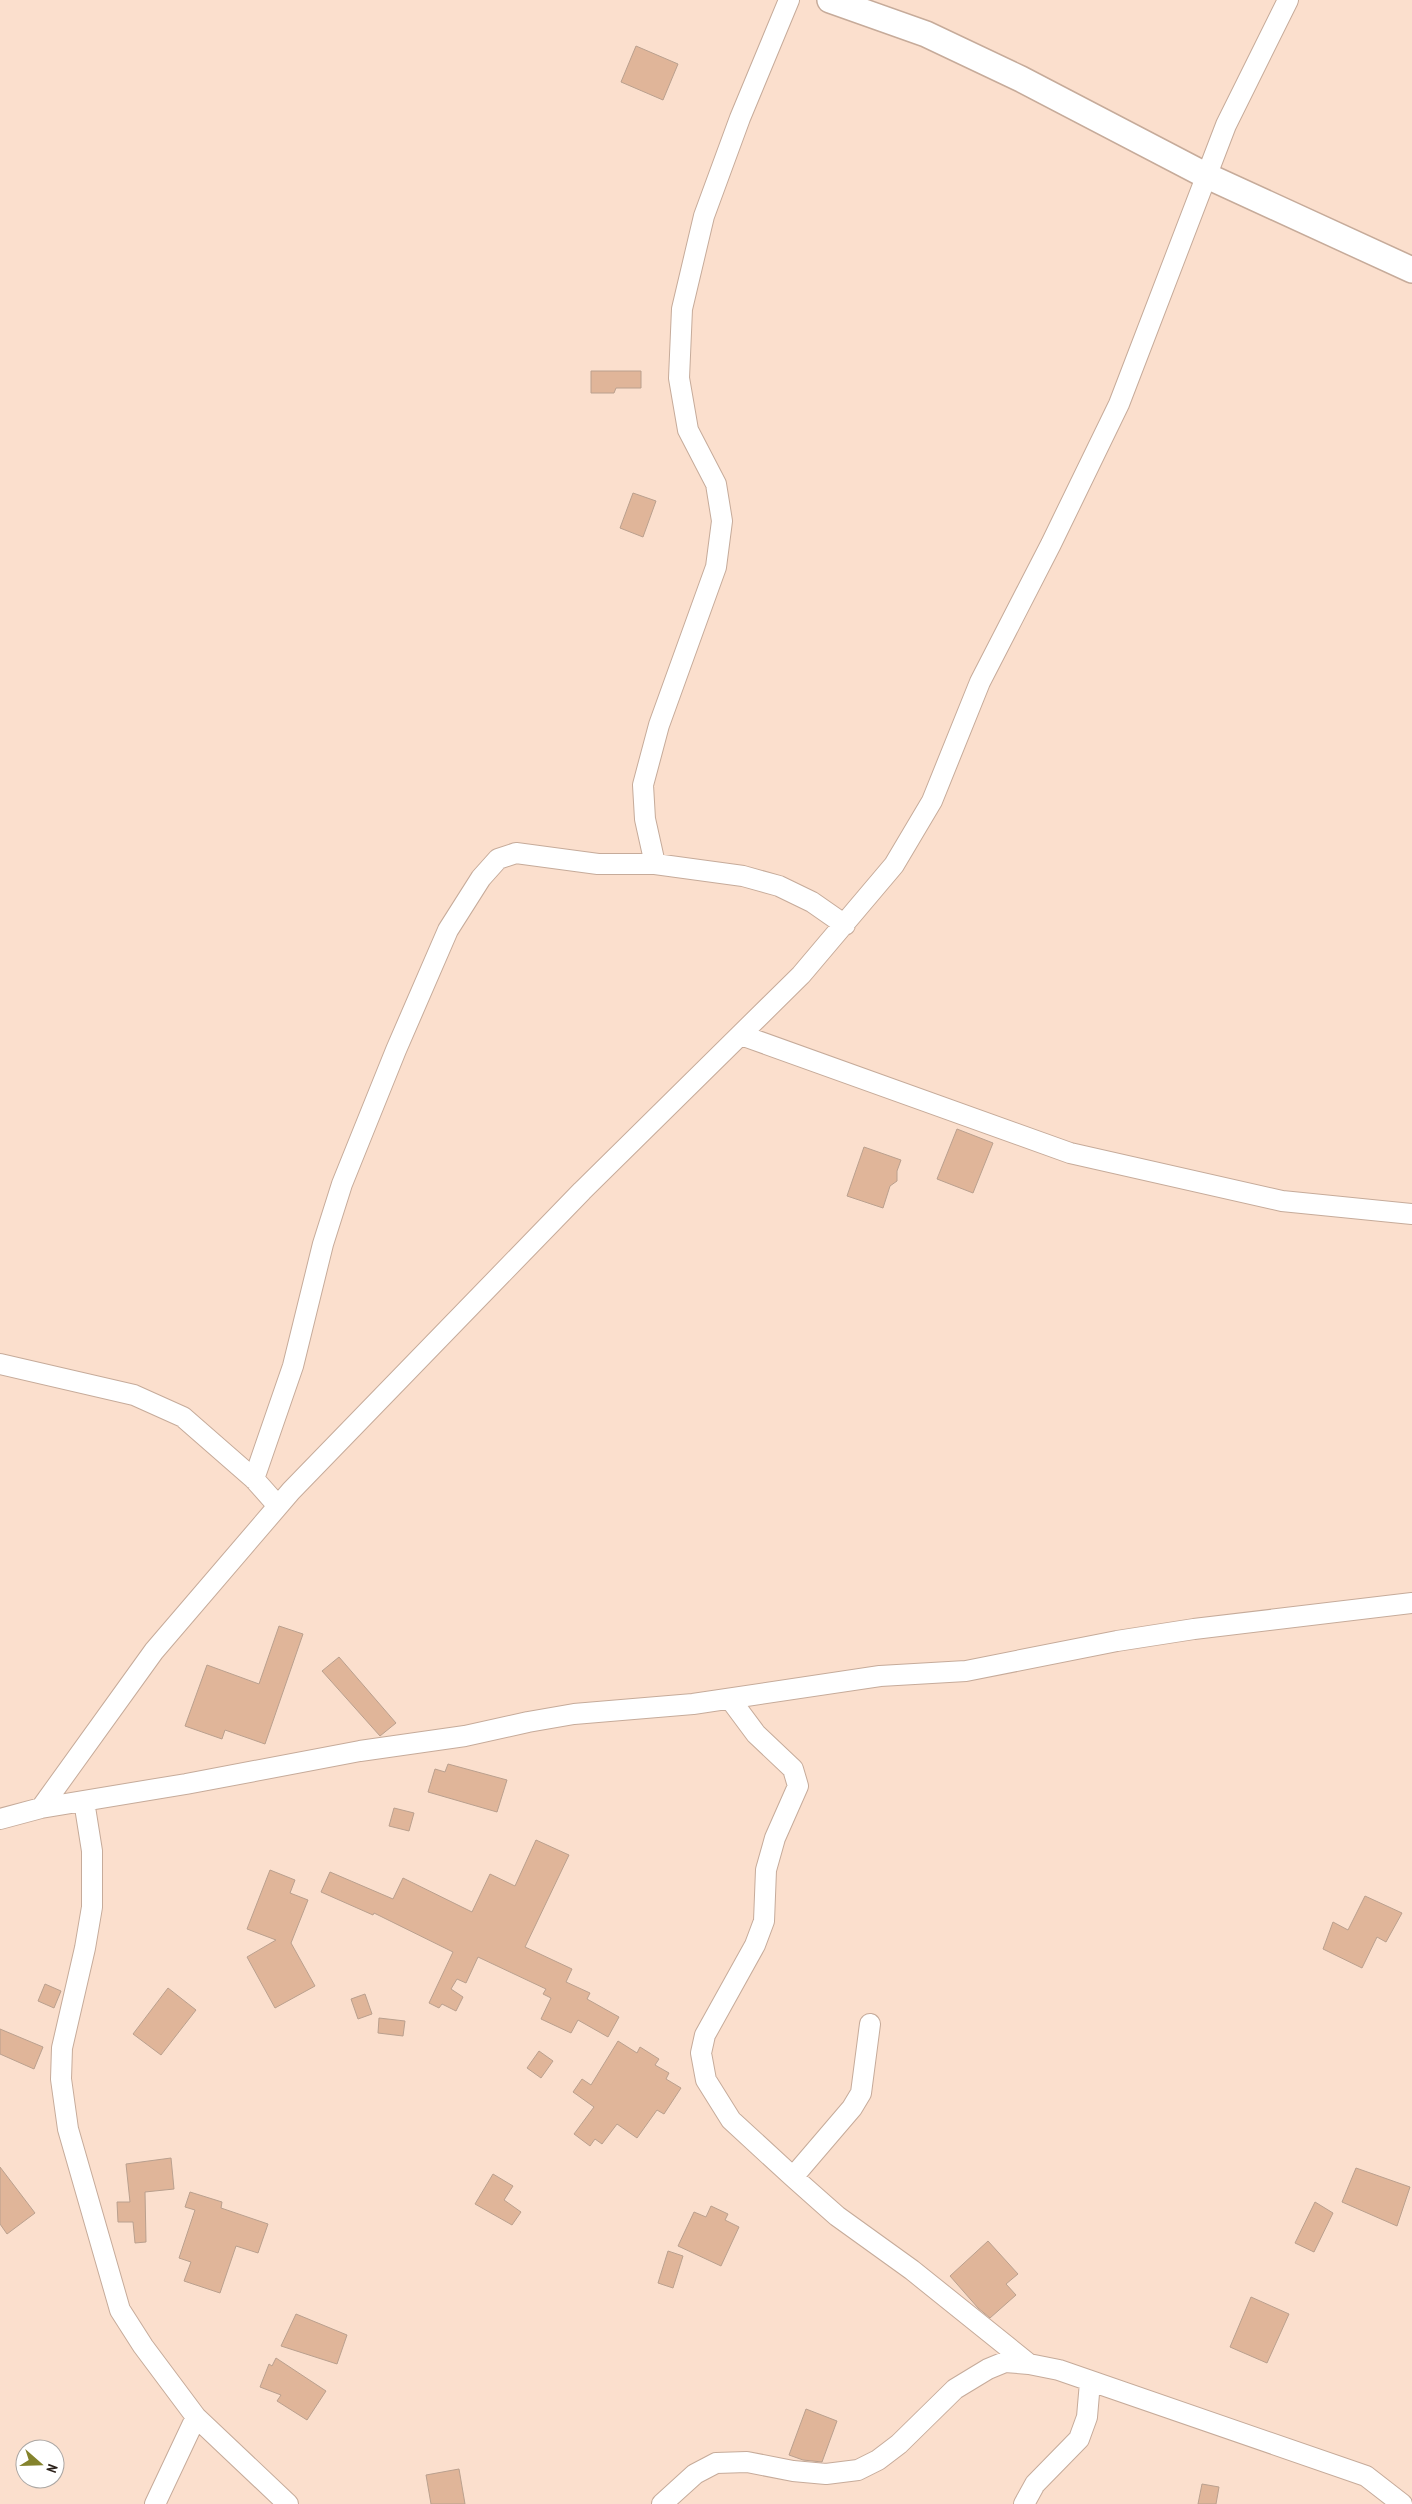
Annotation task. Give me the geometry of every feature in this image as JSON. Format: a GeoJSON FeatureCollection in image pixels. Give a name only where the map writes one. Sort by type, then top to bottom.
{"type":"FeatureCollection","features":[{"type":"Feature","properties":{"kind":"main road"},"geometry":{"type":"LineString","coordinates":[[830,0],[926,34],[1021,79],[1205,175],[1412,270]]}},
{"type":"Feature","properties":{"kind":"street"},"geometry":{"type":"LineString","coordinates":[[655,864],[645,819],[643,785],[659,724],[716,567],[722,521],[716,484],[688,430],[680,386],[682,309],[704,216],[740,118],[789,0]]}},
{"type":"Feature","properties":{"kind":"street"},"geometry":{"type":"LineString","coordinates":[[41,1808],[154,1651],[278,1506],[582,1191],[801,975],[845,926],[894,865],[932,801],[980,682],[1051,544],[1119,404],[1161,298],[1205,175],[1226,125],[1288,0]]}},
{"type":"Feature","properties":{"kind":"street"},"geometry":{"type":"LineString","coordinates":[[254,1479],[293,1366],[323,1244],[342,1184],[396,1050],[448,930],[481,878],[498,859],[516,853],[598,864],[655,864],[743,876],[779,886],[812,902],[845,926]]}},
{"type":"Feature","properties":{"kind":"street"},"geometry":{"type":"LineString","coordinates":[[741,1035],[1070,1153],[1282,1201],[1412,1214]]}},
{"type":"Feature","properties":{"kind":"street"},"geometry":{"type":"LineString","coordinates":[[0,1364],[134,1395],[183,1417],[254,1479],[278,1506]]}},
{"type":"Feature","properties":{"kind":"street"},"geometry":{"type":"LineString","coordinates":[[0,1819],[41,1808],[360,1751],[465,1736],[555,1717],[730,1699],[880,1676],[966,1671],[1116,1641],[1194,1628],[1412,1603]]}},
{"type":"Feature","properties":{"kind":"street"},"geometry":{"type":"LineString","coordinates":[[730,1699],[756,1734],[793,1769],[798,1786],[775,1838],[766,1870],[764,1920],[755,1945],[706,2035],[701,2053],[706,2080],[731,2120],[837,2216],[912,2270],[1029,2364]]}},
{"type":"Feature","properties":{"kind":"street"},"geometry":{"type":"LineString","coordinates":[[84,1801],[92,1852],[92,1907],[85,1948],[62,2048],[61,2079],[68,2129],[120,2310],[143,2346],[196,2417],[288,2504]]}},
{"type":"Feature","properties":{"kind":"street"},"geometry":{"type":"LineString","coordinates":[[793,2177],[852,2108],[861,2093],[870,2024]]}},
{"type":"Feature","properties":{"kind":"street"},"geometry":{"type":"LineString","coordinates":[[662,2504],[695,2474],[716,2463],[746,2462],[792,2471],[826,2474],[858,2470],[878,2460],[899,2444],[955,2388],[988,2369],[1005,2362],[1029,2364],[1059,2370],[1366,2476],[1402,2504]]}},
{"type":"Feature","properties":{"kind":"street"},"geometry":{"type":"LineString","coordinates":[[1024,2504],[1035,2484],[1079,2439],[1087,2417],[1090,2382]]}},
{"type":"Feature","properties":{"kind":"street"},"geometry":{"type":"LineString","coordinates":[[155,2504],[196,2417]]}},
{"type":"Feature","properties":{"kind":"building"},"geometry":{"type":"Polygon","coordinates":[[[636,46],[678,64],[663,100],[621,82],[636,46]]]}},
{"type":"Feature","properties":{"kind":"building"},"geometry":{"type":"Polygon","coordinates":[[[591,371],[641,371],[641,388],[616,388],[614,393],[591,393],[591,371]]]}},
{"type":"Feature","properties":{"kind":"building"},"geometry":{"type":"Polygon","coordinates":[[[633,493],[656,501],[643,537],[620,528],[633,493]]]}},
{"type":"Feature","properties":{"kind":"building"},"geometry":{"type":"Polygon","coordinates":[[[957,1129],[993,1143],[973,1193],[937,1179],[957,1129]]]}},
{"type":"Feature","properties":{"kind":"building"},"geometry":{"type":"Polygon","coordinates":[[[864,1147],[901,1160],[897,1171],[897,1181],[890,1186],[883,1208],[847,1196],[864,1147]]]}},
{"type":"Feature","properties":{"kind":"building"},"geometry":{"type":"Polygon","coordinates":[[[279,1626],[303,1634],[265,1744],[225,1730],[222,1739],[185,1726],[207,1665],[259,1684],[279,1626]]]}},
{"type":"Feature","properties":{"kind":"building"},"geometry":{"type":"Polygon","coordinates":[[[339,1657],[396,1723],[380,1736],[322,1671],[339,1657]]]}},
{"type":"Feature","properties":{"kind":"building"},"geometry":{"type":"Polygon","coordinates":[[[448,1764],[507,1780],[497,1812],[428,1792],[435,1769],[445,1772],[448,1764]]]}},
{"type":"Feature","properties":{"kind":"building"},"geometry":{"type":"Polygon","coordinates":[[[394,1808],[414,1813],[409,1831],[389,1826],[394,1808]]]}},
{"type":"Feature","properties":{"kind":"building"},"geometry":{"type":"Polygon","coordinates":[[[536,1840],[569,1855],[525,1947],[572,1969],[566,1982],[590,1993],[587,1999],[619,2017],[608,2037],[578,2020],[571,2033],[541,2019],[551,1998],[543,1994],[546,1989],[478,1957],[466,1983],[457,1979],[451,1989],[463,1997],[456,2011],[442,2004],[439,2008],[429,2003],[453,1952],[374,1913],[373,1915],[321,1892],[330,1872],[393,1899],[403,1878],[472,1912],[490,1874],[515,1886],[536,1840]]]}},
{"type":"Feature","properties":{"kind":"building"},"geometry":{"type":"Polygon","coordinates":[[[270,1870],[295,1880],[290,1893],[308,1900],[291,1943],[315,1986],[275,2008],[247,1957],[276,1940],[247,1929],[270,1870]]]}},
{"type":"Feature","properties":{"kind":"building"},"geometry":{"type":"Polygon","coordinates":[[[1365,1896],[1402,1913],[1386,1942],[1377,1937],[1362,1968],[1323,1949],[1333,1922],[1348,1930],[1365,1896]]]}},
{"type":"Feature","properties":{"kind":"building"},"geometry":{"type":"Polygon","coordinates":[[[45,1984],[61,1991],[54,2008],[38,2001],[45,1984]]]}},
{"type":"Feature","properties":{"kind":"building"},"geometry":{"type":"Polygon","coordinates":[[[168,1988],[196,2010],[161,2055],[133,2034],[168,1988]]]}},
{"type":"Feature","properties":{"kind":"building"},"geometry":{"type":"Polygon","coordinates":[[[365,1994],[372,2014],[358,2019],[351,1999],[365,1994]]]}},
{"type":"Feature","properties":{"kind":"building"},"geometry":{"type":"Polygon","coordinates":[[[379,2018],[405,2021],[403,2036],[378,2033],[379,2018]]]}},
{"type":"Feature","properties":{"kind":"building"},"geometry":{"type":"Polygon","coordinates":[[[0,2029],[43,2047],[34,2069],[0,2054],[0,2029]]]}},
{"type":"Feature","properties":{"kind":"building"},"geometry":{"type":"Polygon","coordinates":[[[618,2041],[637,2053],[640,2047],[659,2059],[655,2065],[669,2073],[666,2079],[681,2088],[664,2114],[657,2110],[637,2138],[617,2124],[602,2144],[595,2139],[590,2146],[574,2134],[594,2107],[573,2092],[582,2079],[591,2085],[618,2041]]]}},
{"type":"Feature","properties":{"kind":"building"},"geometry":{"type":"Polygon","coordinates":[[[539,2051],[553,2061],[541,2078],[527,2068],[539,2051]]]}},
{"type":"Feature","properties":{"kind":"building"},"geometry":{"type":"Polygon","coordinates":[[[171,2158],[174,2189],[145,2192],[146,2242],[135,2243],[133,2222],[118,2222],[117,2202],[130,2202],[126,2164],[171,2158]]]}},
{"type":"Feature","properties":{"kind":"building"},"geometry":{"type":"Polygon","coordinates":[[[0,2167],[35,2213],[7,2234],[0,2224],[0,2167]]]}},
{"type":"Feature","properties":{"kind":"building"},"geometry":{"type":"Polygon","coordinates":[[[1356,2168],[1410,2187],[1397,2226],[1342,2202],[1356,2168]]]}},
{"type":"Feature","properties":{"kind":"building"},"geometry":{"type":"Polygon","coordinates":[[[493,2174],[513,2186],[504,2200],[521,2212],[512,2225],[475,2204],[493,2174]]]}},
{"type":"Feature","properties":{"kind":"building"},"geometry":{"type":"Polygon","coordinates":[[[190,2192],[222,2202],[221,2208],[268,2224],[258,2253],[236,2246],[220,2293],[184,2281],[191,2262],[179,2258],[195,2210],[185,2207],[190,2192]]]}},
{"type":"Feature","properties":{"kind":"building"},"geometry":{"type":"Polygon","coordinates":[[[1315,2202],[1333,2213],[1314,2252],[1295,2243],[1315,2202]]]}},
{"type":"Feature","properties":{"kind":"building"},"geometry":{"type":"Polygon","coordinates":[[[711,2206],[728,2214],[725,2220],[739,2227],[721,2266],[678,2246],[694,2212],[706,2217],[711,2206]]]}},
{"type":"Feature","properties":{"kind":"building"},"geometry":{"type":"Polygon","coordinates":[[[988,2241],[1018,2274],[1006,2284],[1016,2295],[990,2318],[978,2308],[950,2276],[988,2241]]]}},
{"type":"Feature","properties":{"kind":"building"},"geometry":{"type":"Polygon","coordinates":[[[668,2251],[683,2256],[673,2288],[658,2283],[668,2251]]]}},
{"type":"Feature","properties":{"kind":"building"},"geometry":{"type":"Polygon","coordinates":[[[1251,2297],[1289,2314],[1267,2363],[1230,2347],[1251,2297]]]}},
{"type":"Feature","properties":{"kind":"building"},"geometry":{"type":"Polygon","coordinates":[[[296,2314],[347,2335],[337,2364],[281,2346],[296,2314]]]}},
{"type":"Feature","properties":{"kind":"building"},"geometry":{"type":"Polygon","coordinates":[[[276,2358],[326,2391],[307,2420],[277,2401],[281,2395],[260,2387],[269,2364],[272,2366],[276,2358]]]}},
{"type":"Feature","properties":{"kind":"building"},"geometry":{"type":"Polygon","coordinates":[[[806,2409],[837,2421],[822,2462],[803,2460],[789,2455],[806,2409]]]}},
{"type":"Feature","properties":{"kind":"building"},"geometry":{"type":"Polygon","coordinates":[[[459,2469],[465,2504],[431,2504],[426,2475],[459,2469]]]}},
{"type":"Feature","properties":{"kind":"building"},"geometry":{"type":"Polygon","coordinates":[[[1202,2484],[1219,2487],[1216,2504],[1198,2504],[1202,2484]]]}}]}
